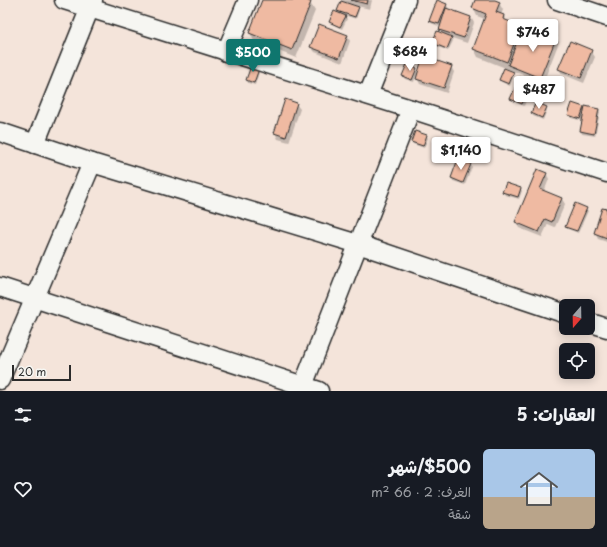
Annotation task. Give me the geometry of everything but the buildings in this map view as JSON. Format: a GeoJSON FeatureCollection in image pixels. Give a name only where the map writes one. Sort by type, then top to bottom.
{"type":"FeatureCollection","features":[{"type":"Feature","properties":{"kind":"street"},"geometry":{"type":"LineString","coordinates":[[64,0],[92,4],[226,52],[368,95],[607,173]]}},
{"type":"Feature","properties":{"kind":"street"},"geometry":{"type":"LineString","coordinates":[[226,52],[248,0]]}},
{"type":"Feature","properties":{"kind":"street"},"geometry":{"type":"LineString","coordinates":[[368,95],[406,0]]}},
{"type":"Feature","properties":{"kind":"street"},"geometry":{"type":"LineString","coordinates":[[557,0],[607,17]]}},
{"type":"Feature","properties":{"kind":"street"},"geometry":{"type":"LineString","coordinates":[[35,144],[92,4]]}},
{"type":"Feature","properties":{"kind":"street"},"geometry":{"type":"LineString","coordinates":[[0,287],[308,389],[358,244],[411,109]]}},
{"type":"Feature","properties":{"kind":"street"},"geometry":{"type":"LineString","coordinates":[[0,132],[92,163],[358,244],[559,312]]}},
{"type":"Feature","properties":{"kind":"street"},"geometry":{"type":"LineString","coordinates":[[0,380],[92,163]]}},
{"type":"Feature","properties":{"kind":"street"},"geometry":{"type":"LineString","coordinates":[[595,324],[607,328]]}}]}
